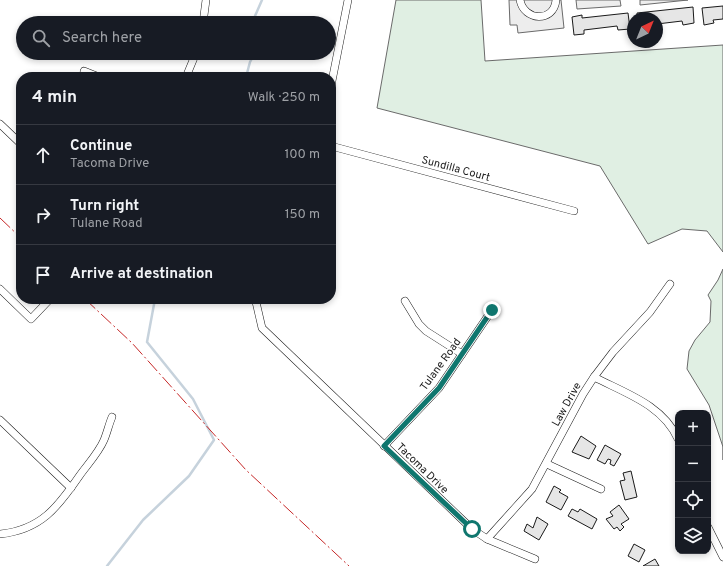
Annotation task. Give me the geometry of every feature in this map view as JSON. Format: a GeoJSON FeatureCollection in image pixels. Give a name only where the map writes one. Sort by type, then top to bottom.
{"type":"FeatureCollection","features":[{"type":"Feature","properties":{"kind":"street"},"geometry":{"type":"LineString","coordinates":[[204,16],[206,0]]}},
{"type":"Feature","properties":{"kind":"street"},"geometry":{"type":"LineString","coordinates":[[334,72],[348,0]]}},
{"type":"Feature","properties":{"kind":"street"},"geometry":{"type":"LineString","coordinates":[[520,0],[524,10],[528,14],[539,17],[550,13],[554,9],[556,0]]}},
{"type":"Feature","properties":{"kind":"street"},"geometry":{"type":"LineString","coordinates":[[188,72],[193,60]]}},
{"type":"Feature","properties":{"kind":"street"},"geometry":{"type":"LineString","coordinates":[[84,70],[89,72]]}},
{"type":"Feature","properties":{"kind":"street"},"geometry":{"type":"LineString","coordinates":[[0,124],[16,139]]}},
{"type":"Feature","properties":{"kind":"street","name":"Sundilla Court"},"geometry":{"type":"LineString","coordinates":[[336,147],[574,211]]}},
{"type":"Feature","properties":{"kind":"street","name":"Law Drive"},"geometry":{"type":"LineString","coordinates":[[487,539],[532,489],[594,377],[613,352],[650,312],[670,284]]}},
{"type":"Feature","properties":{"kind":"street"},"geometry":{"type":"LineString","coordinates":[[0,289],[31,319],[45,304]]}},
{"type":"Feature","properties":{"kind":"street"},"geometry":{"type":"LineString","coordinates":[[405,301],[423,327],[462,354]]}},
{"type":"Feature","properties":{"kind":"street","name":"Tacoma Drive"},"geometry":{"type":"LineString","coordinates":[[256,304],[262,328],[472,529],[487,539],[534,559]]}},
{"type":"Feature","properties":{"kind":"street","name":"Tulane Road"},"geometry":{"type":"LineString","coordinates":[[384,446],[439,388],[492,310]]}},
{"type":"Feature","properties":{"kind":"street"},"geometry":{"type":"LineString","coordinates":[[594,377],[653,407],[673,427],[675,432]]}},
{"type":"Feature","properties":{"kind":"street"},"geometry":{"type":"LineString","coordinates":[[0,534],[12,533],[35,524],[59,505],[104,441],[112,417]]}},
{"type":"Feature","properties":{"kind":"street"},"geometry":{"type":"LineString","coordinates":[[0,420],[71,488]]}},
{"type":"Feature","properties":{"kind":"street"},"geometry":{"type":"LineString","coordinates":[[547,464],[601,489]]}},
{"type":"Feature","properties":{"kind":"street"},"geometry":{"type":"LineString","coordinates":[[711,533],[723,557]]}},
{"type":"Feature","properties":{"kind":"green space"},"geometry":{"type":"Polygon","coordinates":[[[396,0],[481,0],[485,61],[723,45],[723,252],[707,231],[682,229],[648,244],[600,166],[377,108],[396,0]]]}},
{"type":"Feature","properties":{"kind":"green space"},"geometry":{"type":"Polygon","coordinates":[[[723,269],[723,447],[709,405],[687,369],[689,351],[695,340],[710,322],[711,301],[708,295],[723,269]]]}},
{"type":"Feature","properties":{"kind":"shaded area"},"geometry":{"type":"Polygon","coordinates":[[[509,0],[561,0],[564,28],[518,33],[517,25],[510,25],[509,0]]]}},
{"type":"Feature","properties":{"kind":"shaded area"},"geometry":{"type":"Polygon","coordinates":[[[576,0],[620,0],[621,6],[577,9],[576,0]]]}},
{"type":"Feature","properties":{"kind":"shaded area"},"geometry":{"type":"Polygon","coordinates":[[[640,0],[688,0],[640,5],[640,0]]]}},
{"type":"Feature","properties":{"kind":"building"},"geometry":{"type":"Polygon","coordinates":[[[723,6],[723,19],[713,20],[714,23],[704,25],[702,8],[723,6]]]}},
{"type":"Feature","properties":{"kind":"building"},"geometry":{"type":"Polygon","coordinates":[[[693,7],[694,23],[683,25],[682,21],[663,23],[663,12],[646,12],[693,7]]]}},
{"type":"Feature","properties":{"kind":"building"},"geometry":{"type":"Polygon","coordinates":[[[627,13],[627,29],[618,30],[617,26],[584,30],[584,34],[574,35],[572,17],[582,15],[582,18],[627,13]]]}},
{"type":"Feature","properties":{"kind":"building"},"geometry":{"type":"Polygon","coordinates":[[[581,436],[596,446],[589,459],[572,452],[581,436]]]}},
{"type":"Feature","properties":{"kind":"building"},"geometry":{"type":"Polygon","coordinates":[[[605,445],[621,454],[614,466],[610,464],[611,460],[608,459],[605,464],[597,460],[605,445]]]}},
{"type":"Feature","properties":{"kind":"building"},"geometry":{"type":"Polygon","coordinates":[[[631,471],[637,497],[625,500],[620,481],[625,480],[623,473],[631,471]]]}},
{"type":"Feature","properties":{"kind":"building"},"geometry":{"type":"Polygon","coordinates":[[[554,486],[561,490],[559,492],[568,497],[561,510],[546,502],[554,486]]]}},
{"type":"Feature","properties":{"kind":"building"},"geometry":{"type":"Polygon","coordinates":[[[619,505],[629,519],[621,524],[624,527],[620,531],[617,527],[614,529],[606,519],[613,516],[610,512],[619,505]]]}},
{"type":"Feature","properties":{"kind":"building"},"geometry":{"type":"Polygon","coordinates":[[[572,509],[578,512],[580,509],[597,519],[592,529],[568,516],[572,509]]]}},
{"type":"Feature","properties":{"kind":"building"},"geometry":{"type":"Polygon","coordinates":[[[537,517],[548,524],[539,540],[524,531],[527,524],[533,528],[537,517]]]}},
{"type":"Feature","properties":{"kind":"building"},"geometry":{"type":"Polygon","coordinates":[[[634,544],[645,550],[639,562],[628,556],[634,544]]]}},
{"type":"Feature","properties":{"kind":"building"},"geometry":{"type":"Polygon","coordinates":[[[655,559],[659,566],[643,566],[655,559]]]}},
{"type":"Feature","properties":{"kind":"waterway"},"geometry":{"type":"LineString","coordinates":[[255,16],[262,0]]}},
{"type":"Feature","properties":{"kind":"waterway"},"geometry":{"type":"LineString","coordinates":[[247,72],[251,60]]}},
{"type":"Feature","properties":{"kind":"waterway"},"geometry":{"type":"LineString","coordinates":[[107,566],[143,520],[189,476],[214,440],[193,399],[147,342],[154,304]]}},
{"type":"Feature","properties":{"kind":"power"},"geometry":{"type":"LineString","coordinates":[[0,218],[16,233]]}},
{"type":"Feature","properties":{"kind":"power"},"geometry":{"type":"LineString","coordinates":[[90,304],[132,343],[246,470],[349,566]]}},
{"type":"Feature","properties":{"kind":"route"},"geometry":{"type":"LineString","coordinates":[[472,529],[384,446],[439,388],[492,310]]}}]}
